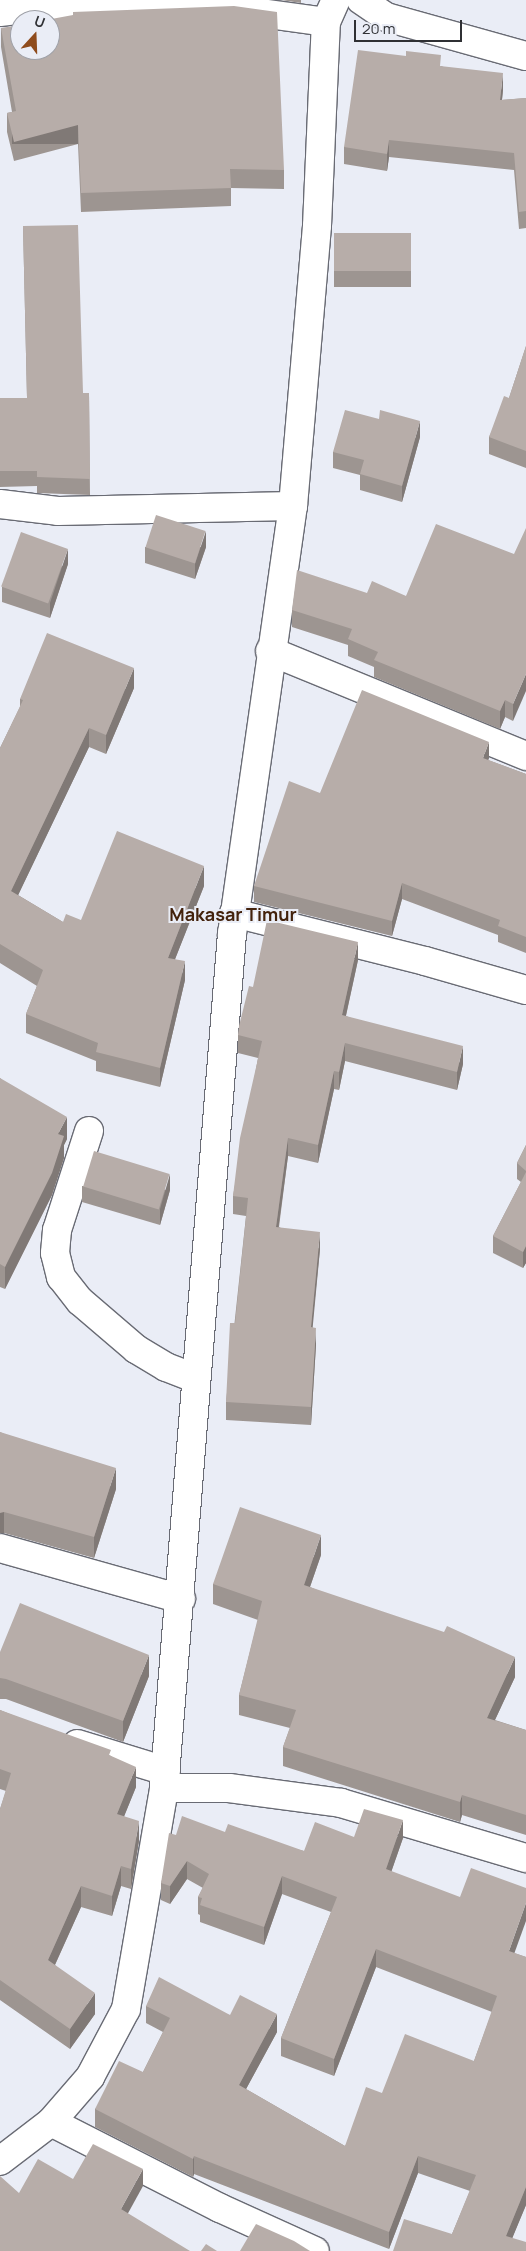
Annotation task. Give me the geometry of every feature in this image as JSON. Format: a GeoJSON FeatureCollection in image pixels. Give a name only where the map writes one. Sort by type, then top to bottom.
{"type":"FeatureCollection","features":[{"type":"Feature","properties":{"kind":"street"},"geometry":{"type":"LineString","coordinates":[[0,12],[58,5],[173,0],[331,11],[317,226],[293,506],[270,651],[234,913],[195,1378],[181,1599],[165,1780],[126,2009],[90,2077],[51,2122],[0,2161]]}},
{"type":"Feature","properties":{"kind":"street"},"geometry":{"type":"LineString","coordinates":[[361,0],[386,17],[526,56]]}},
{"type":"Feature","properties":{"kind":"street"},"geometry":{"type":"LineString","coordinates":[[0,504],[58,511],[293,506]]}},
{"type":"Feature","properties":{"kind":"street"},"geometry":{"type":"LineString","coordinates":[[270,651],[526,756]]}},
{"type":"Feature","properties":{"kind":"street"},"geometry":{"type":"LineString","coordinates":[[234,913],[425,961],[526,990]]}},
{"type":"Feature","properties":{"kind":"street"},"geometry":{"type":"LineString","coordinates":[[89,1132],[57,1230],[55,1253],[61,1277],[80,1300],[136,1349],[166,1367],[195,1378]]}},
{"type":"Feature","properties":{"kind":"street"},"geometry":{"type":"LineString","coordinates":[[0,1548],[181,1599]]}},
{"type":"Feature","properties":{"kind":"street"},"geometry":{"type":"LineString","coordinates":[[52,1735],[165,1780],[341,1802],[526,1858]]}},
{"type":"Feature","properties":{"kind":"street"},"geometry":{"type":"LineString","coordinates":[[51,2122],[220,2208],[315,2251]]}},
{"type":"Feature","properties":{"kind":"building"},"geometry":{"type":"Polygon","coordinates":[[[234,6],[277,12],[284,170],[230,169],[231,188],[81,193],[78,125],[14,142],[7,113],[16,111],[1,28],[10,27],[10,60],[60,60],[60,17],[73,15],[73,12],[234,6]]]}},
{"type":"Feature","properties":{"kind":"building"},"geometry":{"type":"Polygon","coordinates":[[[358,50],[406,56],[406,51],[441,55],[440,66],[503,73],[500,100],[526,98],[526,211],[519,212],[514,153],[389,140],[387,154],[344,147],[358,50]]]}},
{"type":"Feature","properties":{"kind":"building"},"geometry":{"type":"Polygon","coordinates":[[[78,225],[83,393],[89,393],[90,479],[37,477],[37,471],[0,471],[0,398],[27,398],[23,226],[78,225]]]}},
{"type":"Feature","properties":{"kind":"building"},"geometry":{"type":"Polygon","coordinates":[[[334,233],[411,233],[411,271],[334,271],[334,233]]]}},
{"type":"Feature","properties":{"kind":"building"},"geometry":{"type":"Polygon","coordinates":[[[526,346],[526,451],[489,437],[504,396],[509,398],[526,346]]]}},
{"type":"Feature","properties":{"kind":"building"},"geometry":{"type":"Polygon","coordinates":[[[345,410],[379,419],[380,410],[420,421],[402,486],[360,474],[364,460],[333,452],[345,410]]]}},
{"type":"Feature","properties":{"kind":"building"},"geometry":{"type":"Polygon","coordinates":[[[156,515],[205,531],[195,563],[145,547],[156,515]]]}},
{"type":"Feature","properties":{"kind":"building"},"geometry":{"type":"Polygon","coordinates":[[[436,524],[514,554],[526,528],[526,674],[513,704],[505,700],[500,711],[374,660],[378,652],[348,639],[352,629],[292,610],[297,570],[367,593],[372,581],[406,596],[436,524]]]}},
{"type":"Feature","properties":{"kind":"building"},"geometry":{"type":"Polygon","coordinates":[[[21,532],[68,549],[48,604],[1,587],[21,532]]]}},
{"type":"Feature","properties":{"kind":"building"},"geometry":{"type":"Polygon","coordinates":[[[47,633],[134,668],[106,735],[89,728],[11,891],[63,922],[66,914],[81,920],[117,831],[204,866],[168,958],[185,961],[160,1068],[96,1052],[98,1043],[26,1014],[43,970],[0,944],[0,748],[23,700],[20,699],[47,633]]]}},
{"type":"Feature","properties":{"kind":"building"},"geometry":{"type":"Polygon","coordinates":[[[362,690],[489,742],[483,758],[526,774],[526,937],[498,926],[500,920],[402,883],[392,921],[254,886],[289,781],[320,793],[362,690]]]}},
{"type":"Feature","properties":{"kind":"building"},"geometry":{"type":"Polygon","coordinates":[[[267,920],[358,942],[342,1015],[463,1046],[457,1072],[345,1043],[339,1072],[334,1071],[318,1145],[288,1138],[276,1227],[320,1232],[311,1327],[316,1328],[311,1407],[226,1402],[230,1323],[235,1323],[248,1198],[233,1196],[240,1138],[262,1041],[238,1035],[249,986],[253,987],[267,920]]]}},
{"type":"Feature","properties":{"kind":"building"},"geometry":{"type":"Polygon","coordinates":[[[0,1078],[67,1117],[58,1134],[64,1136],[52,1173],[5,1267],[0,1264],[0,1078]]]}},
{"type":"Feature","properties":{"kind":"building"},"geometry":{"type":"Polygon","coordinates":[[[526,1145],[526,1171],[517,1163],[526,1145]]]}},
{"type":"Feature","properties":{"kind":"building"},"geometry":{"type":"Polygon","coordinates":[[[94,1151],[170,1174],[159,1209],[83,1186],[94,1151]]]}},
{"type":"Feature","properties":{"kind":"building"},"geometry":{"type":"Polygon","coordinates":[[[526,1172],[526,1246],[523,1252],[493,1236],[526,1172]]]}},
{"type":"Feature","properties":{"kind":"building"},"geometry":{"type":"Polygon","coordinates":[[[0,1432],[116,1468],[94,1537],[4,1512],[0,1513],[0,1432]]]}},
{"type":"Feature","properties":{"kind":"building"},"geometry":{"type":"Polygon","coordinates":[[[240,1507],[321,1535],[304,1585],[444,1632],[447,1626],[515,1657],[487,1718],[526,1730],[526,1815],[462,1795],[460,1802],[283,1747],[296,1710],[239,1695],[262,1601],[213,1584],[240,1507]]]}},
{"type":"Feature","properties":{"kind":"building"},"geometry":{"type":"Polygon","coordinates":[[[20,1603],[149,1655],[123,1721],[0,1678],[0,1652],[20,1603]]]}},
{"type":"Feature","properties":{"kind":"building"},"geometry":{"type":"Polygon","coordinates":[[[0,1710],[111,1750],[109,1755],[136,1767],[117,1814],[139,1821],[131,1869],[121,1866],[112,1896],[81,1886],[48,1960],[95,1993],[70,2029],[0,1980],[0,1809],[11,1773],[0,1769],[0,1710]]]}},
{"type":"Feature","properties":{"kind":"building"},"geometry":{"type":"Polygon","coordinates":[[[364,1809],[403,1820],[386,1869],[460,1897],[471,1868],[526,1888],[526,1903],[509,1951],[526,1957],[526,2187],[506,2236],[526,2242],[526,2251],[393,2251],[404,2219],[452,2234],[476,2175],[418,2156],[389,2232],[194,2156],[193,2159],[95,2109],[119,2061],[143,2072],[170,2018],[146,2006],[159,1977],[230,2015],[240,1995],[277,2014],[239,2085],[345,2146],[366,2087],[382,2093],[405,2034],[474,2061],[497,1996],[376,1949],[334,2059],[281,2038],[337,1897],[282,1876],[264,1927],[200,1905],[202,1898],[198,1897],[209,1874],[187,1861],[170,1886],[161,1883],[169,1833],[176,1835],[182,1816],[225,1832],[228,1824],[304,1851],[315,1822],[354,1837],[364,1809]]]}},
{"type":"Feature","properties":{"kind":"building"},"geometry":{"type":"Polygon","coordinates":[[[93,2144],[143,2169],[121,2209],[190,2251],[0,2251],[0,2176],[19,2193],[38,2159],[73,2179],[93,2144]]]}},
{"type":"Feature","properties":{"kind":"building"},"geometry":{"type":"Polygon","coordinates":[[[256,2224],[294,2241],[310,2251],[240,2251],[256,2224]]]}},
{"type":"Feature","properties":{"kind":"building"},"geometry":{"type":"Polygon","coordinates":[[[206,2244],[217,2251],[201,2251],[206,2244]]]}},
{"type":"Feature","properties":{"kind":"district","name":"Makasar Timur"},"geometry":{"type":"Point","coordinates":[233,914]}}]}
